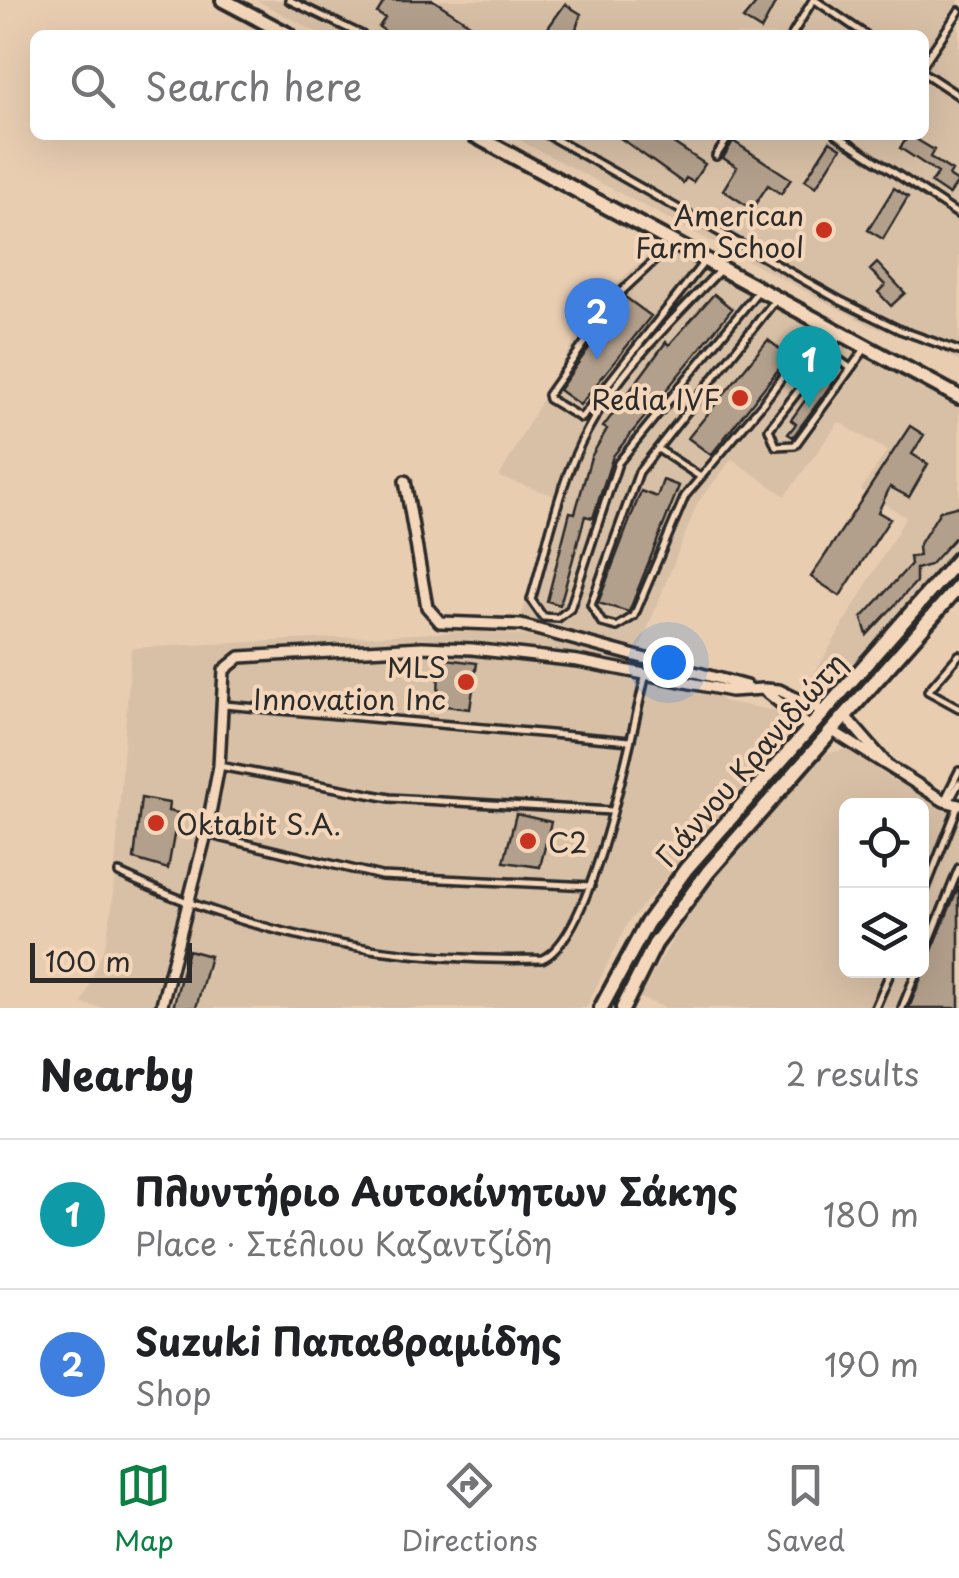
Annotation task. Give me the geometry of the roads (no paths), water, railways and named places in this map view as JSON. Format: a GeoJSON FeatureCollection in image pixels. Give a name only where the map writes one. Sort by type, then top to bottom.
{"type":"FeatureCollection","features":[{"type":"Feature","properties":{"kind":"street"},"geometry":{"type":"LineString","coordinates":[[224,0],[279,30]]}},
{"type":"Feature","properties":{"kind":"street"},"geometry":{"type":"LineString","coordinates":[[483,140],[959,397]]}},
{"type":"Feature","properties":{"kind":"street"},"geometry":{"type":"LineString","coordinates":[[405,481],[427,607],[440,622],[521,626],[749,687],[779,690],[824,712]]}},
{"type":"Feature","properties":{"kind":"street","name":"Γιάννου Κρανιδιώτη"},"geometry":{"type":"LineString","coordinates":[[601,1008],[647,922],[686,869],[959,558]]}},
{"type":"Feature","properties":{"kind":"street","name":"Γιάννου Κρανιδιώτη"},"geometry":{"type":"LineString","coordinates":[[623,1008],[655,944],[681,907],[959,586]]}},
{"type":"Feature","properties":{"kind":"street"},"geometry":{"type":"LineString","coordinates":[[161,1008],[190,906],[219,766],[224,670],[240,658],[472,649],[578,660],[731,690],[749,687]]}},
{"type":"Feature","properties":{"kind":"street"},"geometry":{"type":"LineString","coordinates":[[763,689],[811,728]]}},
{"type":"Feature","properties":{"kind":"street"},"geometry":{"type":"LineString","coordinates":[[844,715],[894,771]]}},
{"type":"Feature","properties":{"kind":"street"},"geometry":{"type":"LineString","coordinates":[[831,730],[953,803]]}},
{"type":"Feature","properties":{"kind":"lane"},"geometry":{"type":"LineString","coordinates":[[289,0],[352,30]]}},
{"type":"Feature","properties":{"kind":"lane"},"geometry":{"type":"LineString","coordinates":[[795,30],[814,0],[859,30]]}},
{"type":"Feature","properties":{"kind":"lane"},"geometry":{"type":"LineString","coordinates":[[929,56],[959,11]]}},
{"type":"Feature","properties":{"kind":"lane"},"geometry":{"type":"LineString","coordinates":[[929,76],[959,96]]}},
{"type":"Feature","properties":{"kind":"lane"},"geometry":{"type":"LineString","coordinates":[[557,140],[841,300],[900,330],[959,351]]}},
{"type":"Feature","properties":{"kind":"lane"},"geometry":{"type":"LineString","coordinates":[[716,156],[727,140]]}},
{"type":"Feature","properties":{"kind":"lane"},"geometry":{"type":"LineString","coordinates":[[845,140],[959,215]]}},
{"type":"Feature","properties":{"kind":"lane"},"geometry":{"type":"LineString","coordinates":[[674,242],[620,293],[548,395],[550,400],[580,418],[706,260]]}},
{"type":"Feature","properties":{"kind":"lane"},"geometry":{"type":"LineString","coordinates":[[722,268],[622,379],[588,430],[568,478],[531,600],[542,616],[558,618],[570,608],[618,463],[760,289]]}},
{"type":"Feature","properties":{"kind":"lane"},"geometry":{"type":"LineString","coordinates":[[776,298],[639,472],[590,605],[602,623],[616,627],[634,616],[685,496],[763,403],[822,322]]}},
{"type":"Feature","properties":{"kind":"lane"},"geometry":{"type":"LineString","coordinates":[[842,334],[769,429],[776,446],[795,445],[854,359],[867,347]]}},
{"type":"Feature","properties":{"kind":"lane"},"geometry":{"type":"LineString","coordinates":[[828,352],[849,366]]}},
{"type":"Feature","properties":{"kind":"lane"},"geometry":{"type":"LineString","coordinates":[[658,448],[699,476]]}},
{"type":"Feature","properties":{"kind":"lane"},"geometry":{"type":"LineString","coordinates":[[959,655],[928,691],[959,708]]}},
{"type":"Feature","properties":{"kind":"lane"},"geometry":{"type":"LineString","coordinates":[[119,873],[190,906],[293,936],[380,952],[542,959],[560,949],[591,886],[646,674]]}},
{"type":"Feature","properties":{"kind":"lane"},"geometry":{"type":"LineString","coordinates":[[223,705],[630,741]]}},
{"type":"Feature","properties":{"kind":"lane"},"geometry":{"type":"LineString","coordinates":[[219,766],[390,798],[611,812]]}},
{"type":"Feature","properties":{"kind":"lane"},"geometry":{"type":"LineString","coordinates":[[953,803],[959,771]]}},
{"type":"Feature","properties":{"kind":"lane"},"geometry":{"type":"LineString","coordinates":[[925,888],[959,782]]}},
{"type":"Feature","properties":{"kind":"lane"},"geometry":{"type":"LineString","coordinates":[[206,834],[381,876],[591,886]]}},
{"type":"Feature","properties":{"kind":"lane"},"geometry":{"type":"LineString","coordinates":[[929,943],[959,868]]}},
{"type":"Feature","properties":{"kind":"lane"},"geometry":{"type":"LineString","coordinates":[[875,1008],[888,978]]}},
{"type":"Feature","properties":{"kind":"lane"},"geometry":{"type":"LineString","coordinates":[[902,1008],[914,978]]}},
{"type":"Feature","properties":{"kind":"place","name":"American Farm School"},"geometry":{"type":"Point","coordinates":[824,230]}},
{"type":"Feature","properties":{"kind":"place","name":"Suzuki Παπαβραμίδης"},"geometry":{"type":"Point","coordinates":[597,360]}},
{"type":"Feature","properties":{"kind":"place","name":"Redia IVF"},"geometry":{"type":"Point","coordinates":[740,398]}},
{"type":"Feature","properties":{"kind":"place","name":"Πλυντήριο Αυτοκίνητων Σάκης"},"geometry":{"type":"Point","coordinates":[809,408]}},
{"type":"Feature","properties":{"kind":"place","name":"MLS Innovation Inc"},"geometry":{"type":"Point","coordinates":[466,682]}},
{"type":"Feature","properties":{"kind":"place","name":"Oktabit S.A."},"geometry":{"type":"Point","coordinates":[156,823]}},
{"type":"Feature","properties":{"kind":"place","name":"C2"},"geometry":{"type":"Point","coordinates":[528,841]}}]}
